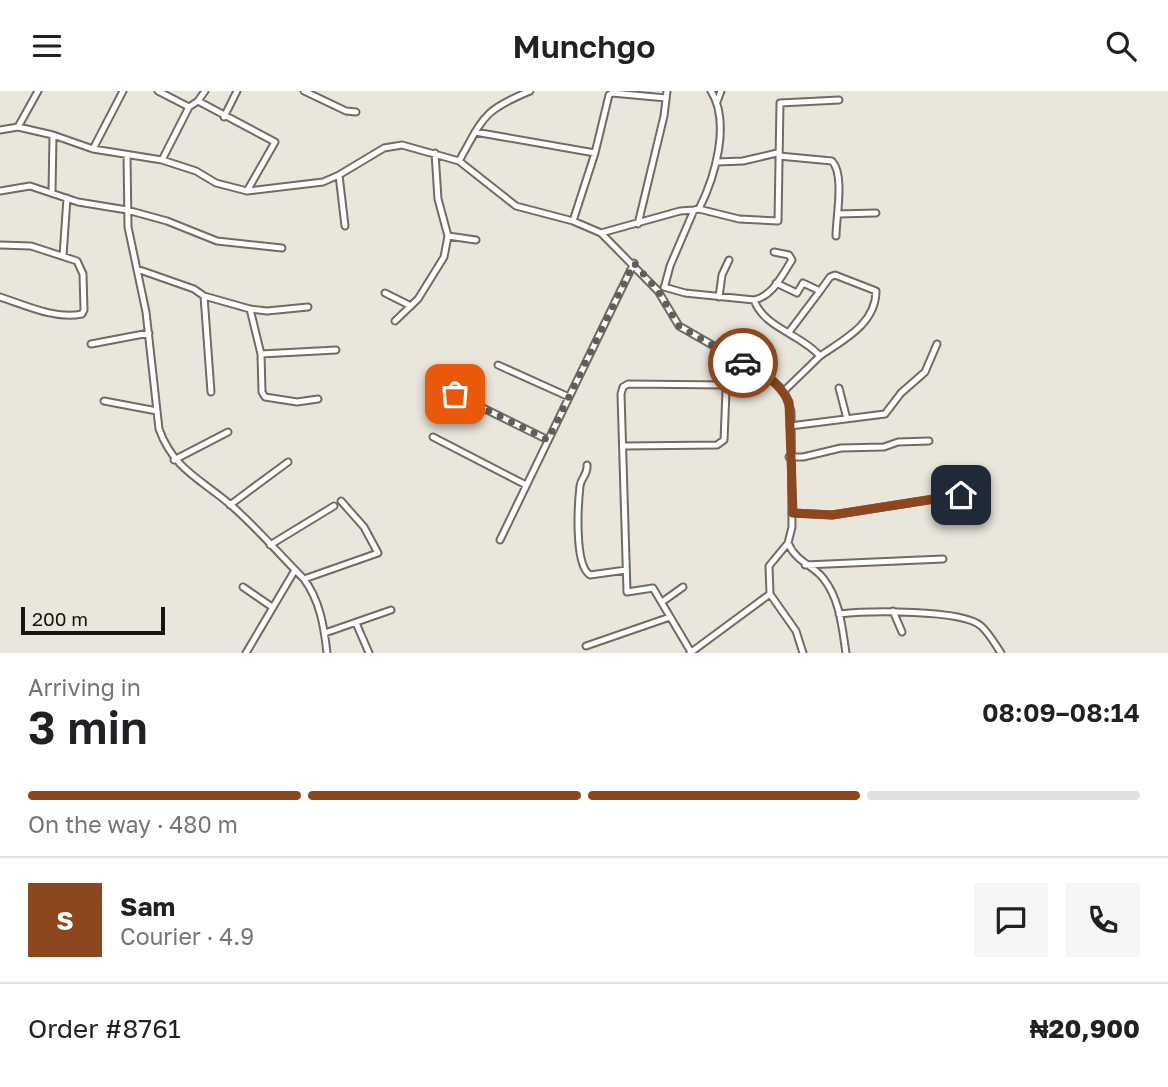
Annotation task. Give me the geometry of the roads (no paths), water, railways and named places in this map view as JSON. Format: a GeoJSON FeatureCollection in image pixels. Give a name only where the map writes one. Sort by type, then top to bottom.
{"type":"FeatureCollection","features":[{"type":"Feature","properties":{"kind":"street"},"geometry":{"type":"LineString","coordinates":[[18,128],[38,91]]}},
{"type":"Feature","properties":{"kind":"street"},"geometry":{"type":"LineString","coordinates":[[93,149],[123,91]]}},
{"type":"Feature","properties":{"kind":"street"},"geometry":{"type":"LineString","coordinates":[[158,91],[189,107]]}},
{"type":"Feature","properties":{"kind":"street"},"geometry":{"type":"LineString","coordinates":[[162,160],[189,107],[198,101],[205,91]]}},
{"type":"Feature","properties":{"kind":"street"},"geometry":{"type":"LineString","coordinates":[[224,117],[237,91]]}},
{"type":"Feature","properties":{"kind":"street"},"geometry":{"type":"LineString","coordinates":[[303,91],[346,111],[356,112]]}},
{"type":"Feature","properties":{"kind":"street"},"geometry":{"type":"LineString","coordinates":[[459,161],[485,115],[530,91]]}},
{"type":"Feature","properties":{"kind":"street"},"geometry":{"type":"LineString","coordinates":[[710,91],[718,102]]}},
{"type":"Feature","properties":{"kind":"street"},"geometry":{"type":"LineString","coordinates":[[658,291],[665,285],[670,266],[714,176],[721,91]]}},
{"type":"Feature","properties":{"kind":"street"},"geometry":{"type":"LineString","coordinates":[[573,221],[595,153],[609,95],[666,94],[638,224]]}},
{"type":"Feature","properties":{"kind":"street"},"geometry":{"type":"LineString","coordinates":[[601,233],[680,211],[697,209],[739,219],[778,222],[780,103],[839,100]]}},
{"type":"Feature","properties":{"kind":"street"},"geometry":{"type":"LineString","coordinates":[[198,101],[275,142],[247,191]]}},
{"type":"Feature","properties":{"kind":"street"},"geometry":{"type":"LineString","coordinates":[[0,129],[18,128],[53,135],[93,149],[162,160],[196,171],[216,183],[247,191],[323,181],[340,175],[384,148],[402,145],[459,161],[516,206],[573,221],[601,233],[634,263],[658,291],[679,326],[770,378],[784,391],[791,411],[789,457],[793,513],[788,543],[769,566],[770,594],[796,631],[803,653]]}},
{"type":"Feature","properties":{"kind":"street"},"geometry":{"type":"LineString","coordinates":[[475,132],[595,153]]}},
{"type":"Feature","properties":{"kind":"street"},"geometry":{"type":"LineString","coordinates":[[52,192],[53,135]]}},
{"type":"Feature","properties":{"kind":"street"},"geometry":{"type":"LineString","coordinates":[[395,321],[411,306],[444,257],[449,236],[438,199],[436,153]]}},
{"type":"Feature","properties":{"kind":"street"},"geometry":{"type":"LineString","coordinates":[[127,155],[127,210],[149,333],[159,429],[174,460],[230,505],[304,579],[316,600],[325,633],[327,653]]}},
{"type":"Feature","properties":{"kind":"street"},"geometry":{"type":"LineString","coordinates":[[717,162],[778,155],[832,161],[837,166],[839,179],[836,236]]}},
{"type":"Feature","properties":{"kind":"street"},"geometry":{"type":"LineString","coordinates":[[340,175],[345,226]]}},
{"type":"Feature","properties":{"kind":"street"},"geometry":{"type":"LineString","coordinates":[[0,191],[26,186],[190,228],[217,241],[282,248]]}},
{"type":"Feature","properties":{"kind":"street"},"geometry":{"type":"LineString","coordinates":[[63,256],[67,198]]}},
{"type":"Feature","properties":{"kind":"street"},"geometry":{"type":"LineString","coordinates":[[838,213],[876,213]]}},
{"type":"Feature","properties":{"kind":"street"},"geometry":{"type":"LineString","coordinates":[[449,236],[475,240]]}},
{"type":"Feature","properties":{"kind":"street"},"geometry":{"type":"LineString","coordinates":[[0,245],[21,244],[77,261],[82,268],[85,298],[82,314],[75,316],[45,311],[0,297]]}},
{"type":"Feature","properties":{"kind":"street"},"geometry":{"type":"LineString","coordinates":[[665,285],[685,293],[754,300],[763,298],[792,257],[774,252]]}},
{"type":"Feature","properties":{"kind":"street"},"geometry":{"type":"LineString","coordinates":[[719,297],[722,275],[729,260]]}},
{"type":"Feature","properties":{"kind":"street"},"geometry":{"type":"LineString","coordinates":[[500,540],[634,263]]}},
{"type":"Feature","properties":{"kind":"street"},"geometry":{"type":"LineString","coordinates":[[137,269],[194,289],[204,296],[250,309],[267,311],[308,307]]}},
{"type":"Feature","properties":{"kind":"street"},"geometry":{"type":"LineString","coordinates":[[784,391],[820,356],[849,337],[867,318],[876,291],[835,275],[830,277],[789,332]]}},
{"type":"Feature","properties":{"kind":"street"},"geometry":{"type":"LineString","coordinates":[[776,283],[793,293],[797,293],[803,283],[820,291]]}},
{"type":"Feature","properties":{"kind":"street"},"geometry":{"type":"LineString","coordinates":[[385,293],[411,306]]}},
{"type":"Feature","properties":{"kind":"street"},"geometry":{"type":"LineString","coordinates":[[204,296],[211,392]]}},
{"type":"Feature","properties":{"kind":"street"},"geometry":{"type":"LineString","coordinates":[[754,300],[761,315],[820,356]]}},
{"type":"Feature","properties":{"kind":"street"},"geometry":{"type":"LineString","coordinates":[[250,309],[261,354],[262,392],[265,397],[297,402],[318,399]]}},
{"type":"Feature","properties":{"kind":"street"},"geometry":{"type":"LineString","coordinates":[[91,344],[149,333]]}},
{"type":"Feature","properties":{"kind":"street"},"geometry":{"type":"LineString","coordinates":[[790,426],[885,414],[901,393],[925,372],[937,344]]}},
{"type":"Feature","properties":{"kind":"street"},"geometry":{"type":"LineString","coordinates":[[261,354],[336,350]]}},
{"type":"Feature","properties":{"kind":"street"},"geometry":{"type":"LineString","coordinates":[[624,446],[721,443],[726,438],[726,385],[720,377],[723,352]]}},
{"type":"Feature","properties":{"kind":"street"},"geometry":{"type":"LineString","coordinates":[[498,365],[569,397]]}},
{"type":"Feature","properties":{"kind":"street"},"geometry":{"type":"LineString","coordinates":[[432,383],[548,440]]}},
{"type":"Feature","properties":{"kind":"street"},"geometry":{"type":"LineString","coordinates":[[726,385],[628,384],[623,387],[621,394],[627,592],[653,588],[690,653],[770,594]]}},
{"type":"Feature","properties":{"kind":"street"},"geometry":{"type":"LineString","coordinates":[[839,388],[847,419]]}},
{"type":"Feature","properties":{"kind":"street"},"geometry":{"type":"LineString","coordinates":[[104,401],[158,411]]}},
{"type":"Feature","properties":{"kind":"street"},"geometry":{"type":"LineString","coordinates":[[174,460],[228,432]]}},
{"type":"Feature","properties":{"kind":"street"},"geometry":{"type":"LineString","coordinates":[[433,437],[526,485]]}},
{"type":"Feature","properties":{"kind":"street"},"geometry":{"type":"LineString","coordinates":[[789,457],[803,457],[841,448],[884,447],[898,442],[929,441]]}},
{"type":"Feature","properties":{"kind":"street"},"geometry":{"type":"LineString","coordinates":[[230,505],[288,462]]}},
{"type":"Feature","properties":{"kind":"street"},"geometry":{"type":"LineString","coordinates":[[587,465],[587,472],[580,482],[579,529],[585,571],[590,575],[626,570]]}},
{"type":"Feature","properties":{"kind":"street"},"geometry":{"type":"LineString","coordinates":[[793,513],[832,515],[952,496],[975,495]]}},
{"type":"Feature","properties":{"kind":"street"},"geometry":{"type":"LineString","coordinates":[[304,579],[378,553],[364,527],[341,501]]}},
{"type":"Feature","properties":{"kind":"street"},"geometry":{"type":"LineString","coordinates":[[270,545],[334,506]]}},
{"type":"Feature","properties":{"kind":"street"},"geometry":{"type":"LineString","coordinates":[[788,543],[804,565],[823,576],[836,600],[846,653]]}},
{"type":"Feature","properties":{"kind":"street"},"geometry":{"type":"LineString","coordinates":[[804,565],[943,559]]}},
{"type":"Feature","properties":{"kind":"street"},"geometry":{"type":"LineString","coordinates":[[246,653],[295,570]]}},
{"type":"Feature","properties":{"kind":"street"},"geometry":{"type":"LineString","coordinates":[[243,587],[272,607]]}},
{"type":"Feature","properties":{"kind":"street"},"geometry":{"type":"LineString","coordinates":[[662,602],[682,587]]}},
{"type":"Feature","properties":{"kind":"street"},"geometry":{"type":"LineString","coordinates":[[325,633],[391,610]]}},
{"type":"Feature","properties":{"kind":"street"},"geometry":{"type":"LineString","coordinates":[[839,614],[893,611],[941,615],[979,624],[1000,653]]}},
{"type":"Feature","properties":{"kind":"street"},"geometry":{"type":"LineString","coordinates":[[893,611],[902,632]]}},
{"type":"Feature","properties":{"kind":"street"},"geometry":{"type":"LineString","coordinates":[[586,646],[670,617]]}},
{"type":"Feature","properties":{"kind":"street"},"geometry":{"type":"LineString","coordinates":[[356,623],[369,653]]}}]}
